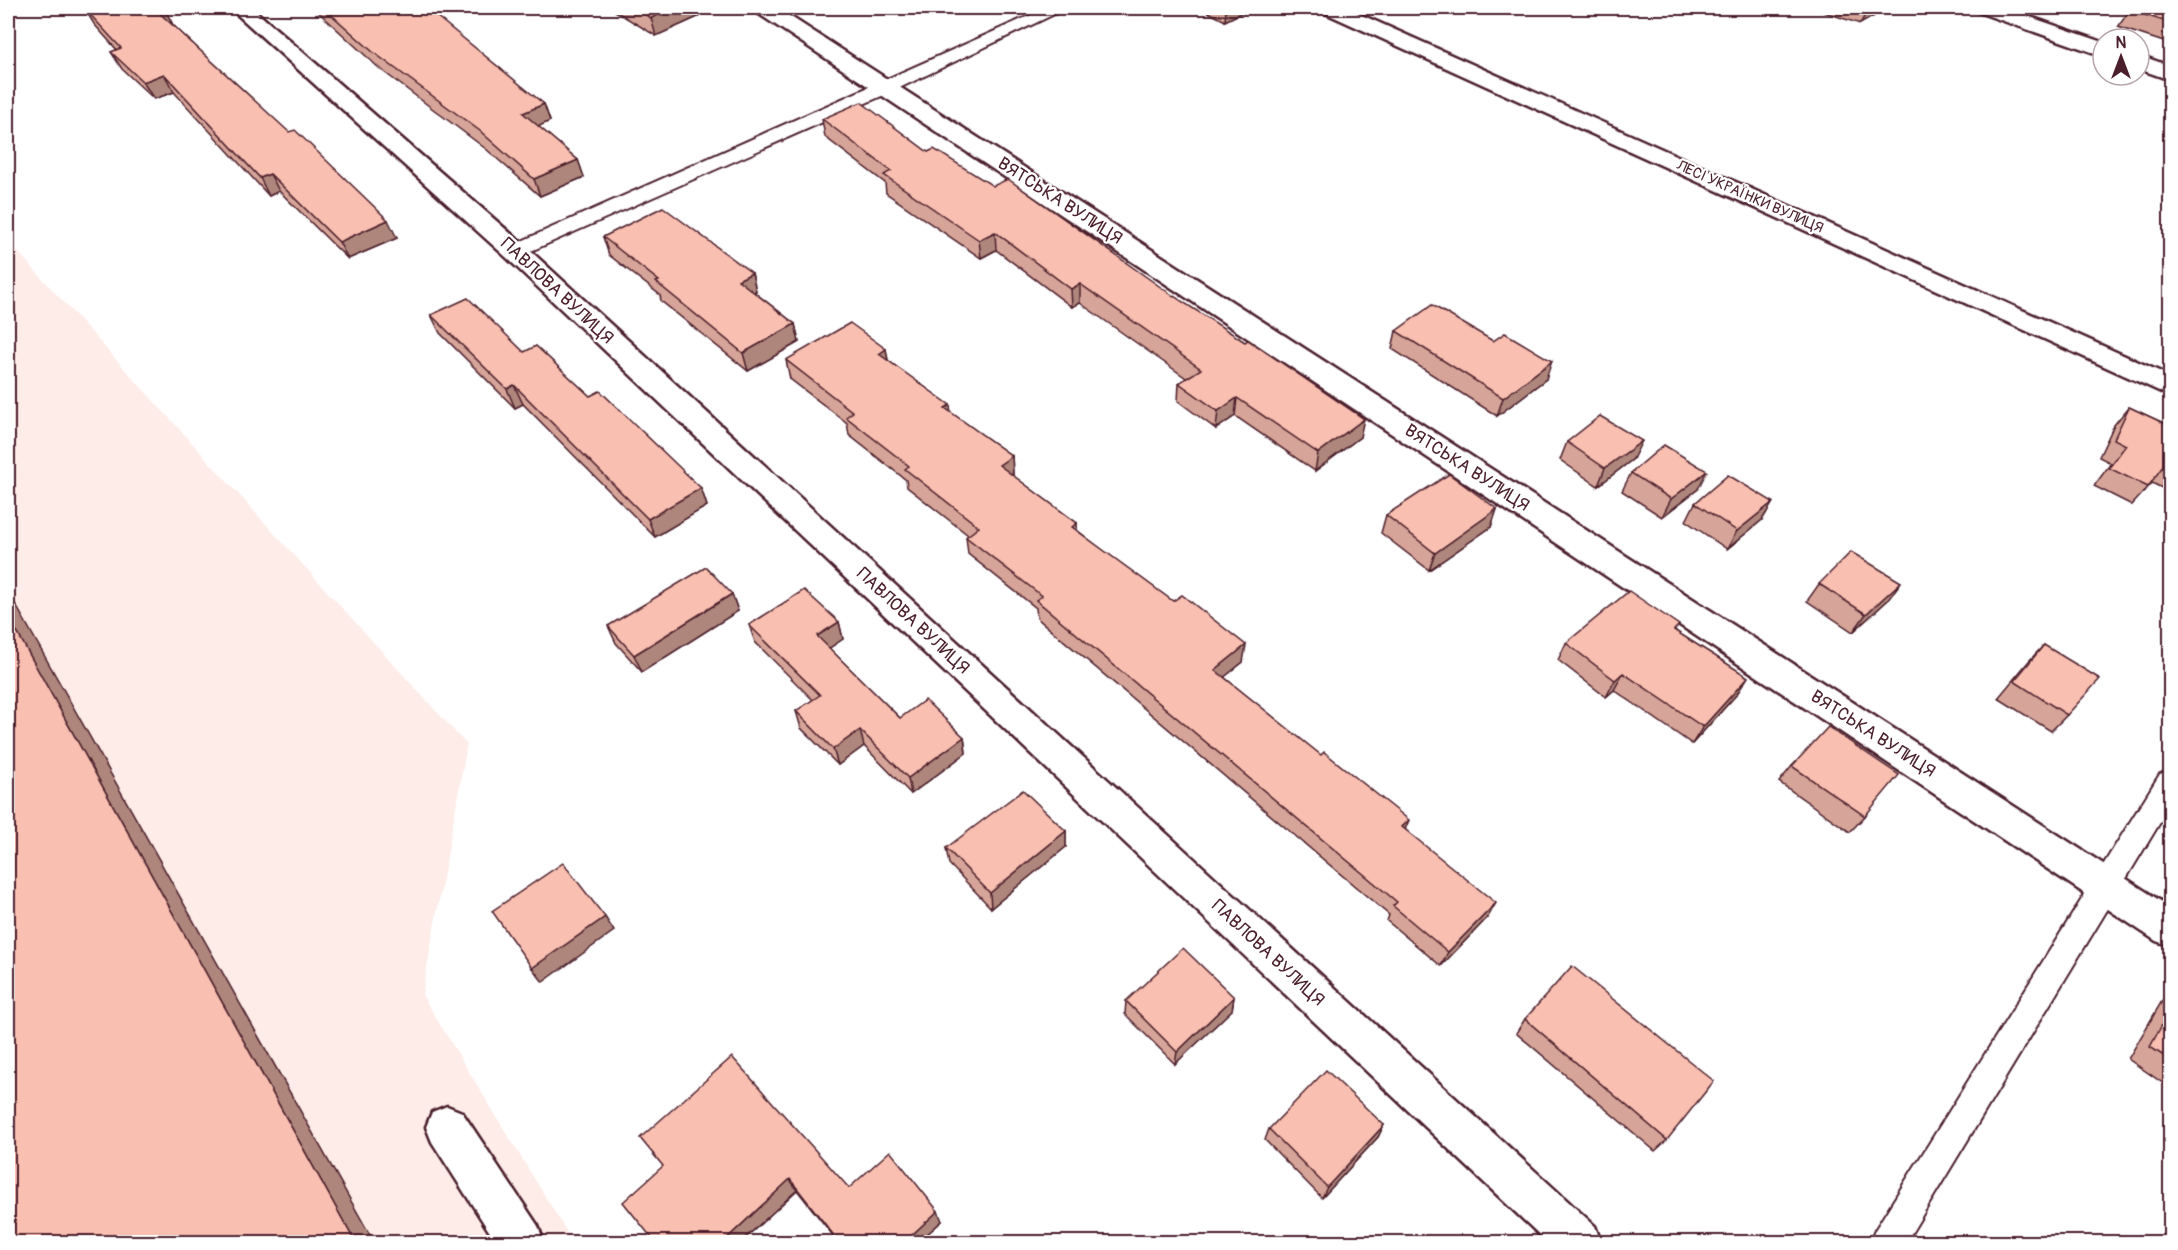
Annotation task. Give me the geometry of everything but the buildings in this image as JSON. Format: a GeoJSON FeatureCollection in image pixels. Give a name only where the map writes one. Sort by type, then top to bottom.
{"type":"FeatureCollection","features":[{"type":"Feature","properties":{"kind":"street","name":"ПАВЛОВА ВУЛИЦЯ"},"geometry":{"type":"LineString","coordinates":[[240,8],[515,251],[1580,1242]]}},
{"type":"Feature","properties":{"kind":"street","name":"ВЯТСЬКА ВУЛИЦЯ"},"geometry":{"type":"LineString","coordinates":[[764,8],[2170,928]]}},
{"type":"Feature","properties":{"kind":"street","name":"ЛЕСІ УКРАЇНКИ ВУЛИЦЯ"},"geometry":{"type":"LineString","coordinates":[[1330,8],[2170,387]]}},
{"type":"Feature","properties":{"kind":"street"},"geometry":{"type":"LineString","coordinates":[[1985,8],[2091,45]]}},
{"type":"Feature","properties":{"kind":"street"},"geometry":{"type":"LineString","coordinates":[[2151,66],[2170,73]]}},
{"type":"Feature","properties":{"kind":"street"},"geometry":{"type":"LineString","coordinates":[[447,1127],[522,1242]]}},
{"type":"Feature","properties":{"kind":"lane"},"geometry":{"type":"LineString","coordinates":[[515,251],[887,87],[1059,8]]}},
{"type":"Feature","properties":{"kind":"lane"},"geometry":{"type":"LineString","coordinates":[[1887,1242],[2170,782]]}},
{"type":"Feature","properties":{"kind":"shaded area"},"geometry":{"type":"Polygon","coordinates":[[[8,241],[467,745],[422,995],[573,1242],[8,1242],[8,241]]]}}]}
